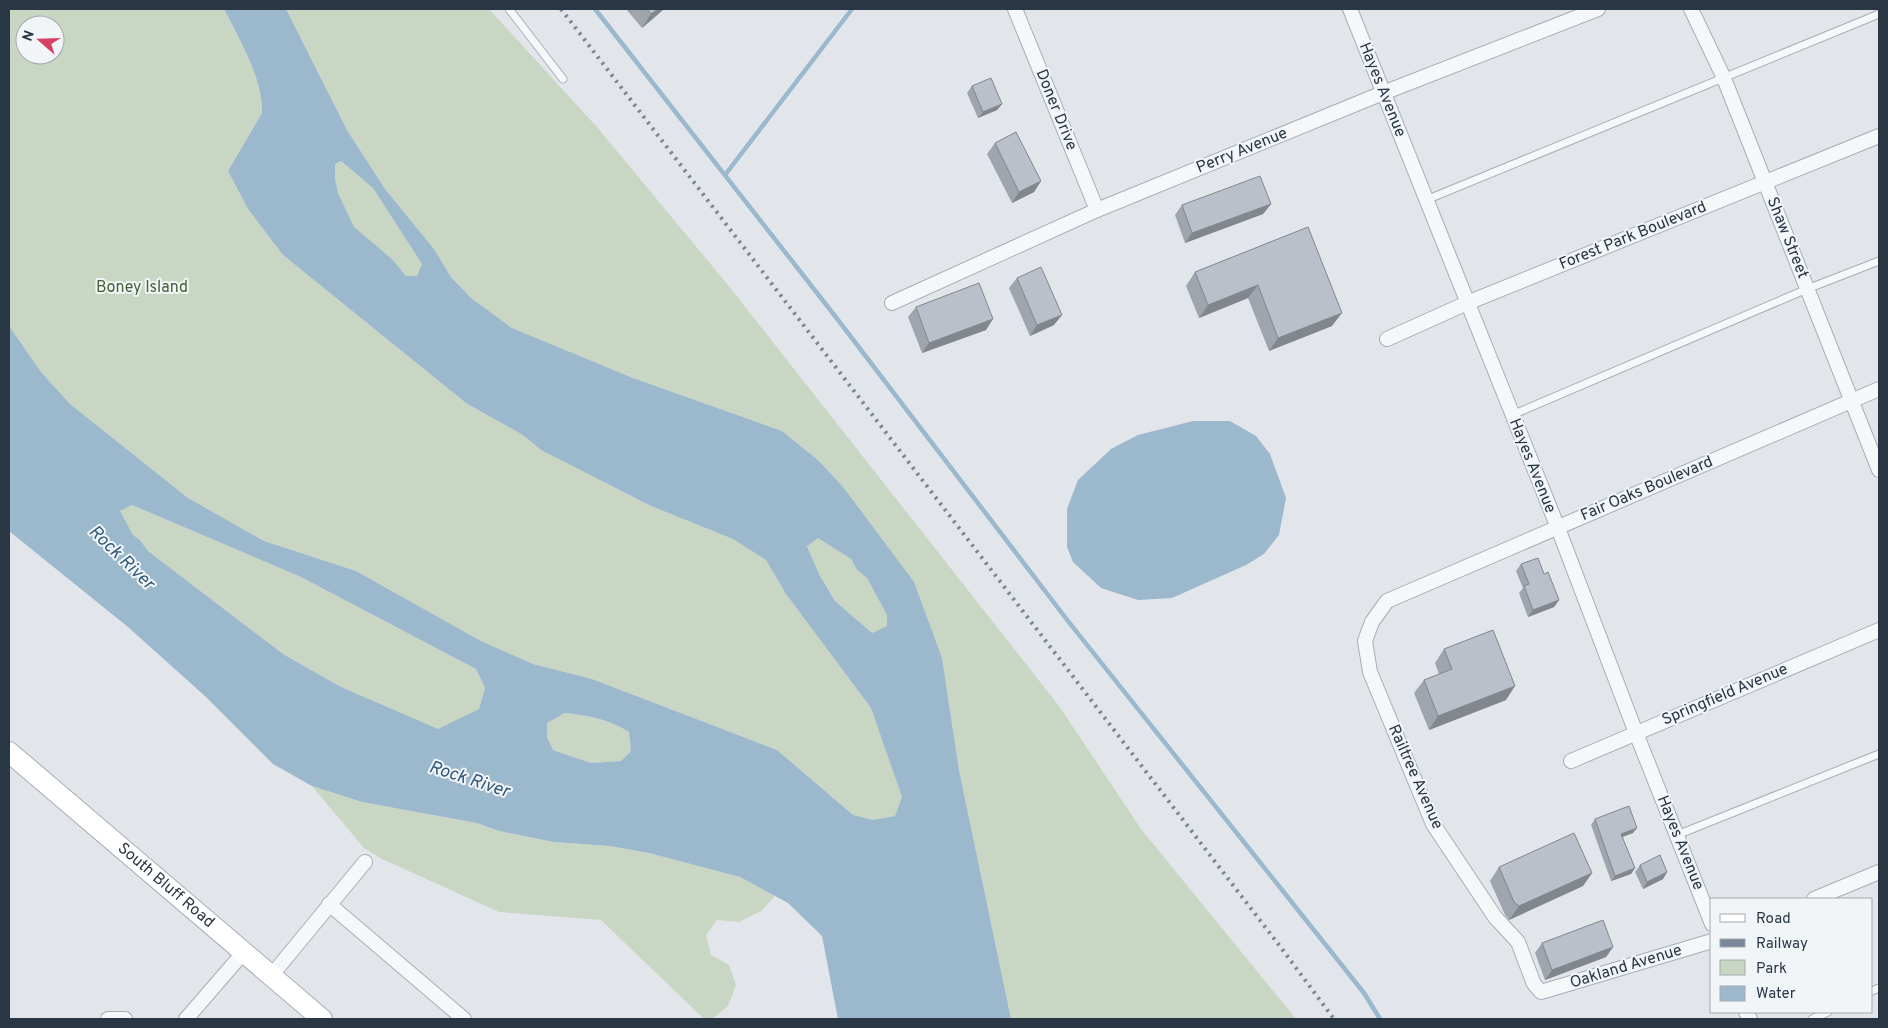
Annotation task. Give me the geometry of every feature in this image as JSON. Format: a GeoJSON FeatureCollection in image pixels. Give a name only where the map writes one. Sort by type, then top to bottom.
{"type":"FeatureCollection","features":[{"type":"Feature","properties":{"kind":"street","name":"Doner Drive"},"geometry":{"type":"LineString","coordinates":[[1015,9],[1097,210]]}},
{"type":"Feature","properties":{"kind":"street","name":"Hayes Avenue"},"geometry":{"type":"LineString","coordinates":[[1350,9],[1558,528],[1636,733],[1710,919]]}},
{"type":"Feature","properties":{"kind":"street","name":"Perry Avenue"},"geometry":{"type":"LineString","coordinates":[[892,303],[1097,210],[1383,93],[1598,9]]}},
{"type":"Feature","properties":{"kind":"street","name":"Shaw Street"},"geometry":{"type":"LineString","coordinates":[[1691,9],[1723,76],[1879,470]]}},
{"type":"Feature","properties":{"kind":"street","name":"Forest Park Boulevard"},"geometry":{"type":"LineString","coordinates":[[1386,338],[1467,303],[1765,184],[1879,136]]}},
{"type":"Feature","properties":{"kind":"street","name":"Fair Oaks Boulevard"},"geometry":{"type":"LineString","coordinates":[[1387,601],[1879,389]]}},
{"type":"Feature","properties":{"kind":"street","name":"Railtree Avenue"},"geometry":{"type":"LineString","coordinates":[[1387,601],[1372,622],[1365,641],[1370,672],[1433,824],[1495,917],[1518,942],[1534,984],[1541,992]]}},
{"type":"Feature","properties":{"kind":"street","name":"Springfield Avenue"},"geometry":{"type":"LineString","coordinates":[[1571,760],[1879,630]]}},
{"type":"Feature","properties":{"kind":"street","name":"South Bluff Road"},"geometry":{"type":"LineString","coordinates":[[9,752],[322,1019]]}},
{"type":"Feature","properties":{"kind":"street"},"geometry":{"type":"LineString","coordinates":[[271,976],[365,862]]}},
{"type":"Feature","properties":{"kind":"street"},"geometry":{"type":"LineString","coordinates":[[1816,898],[1879,872]]}},
{"type":"Feature","properties":{"kind":"street"},"geometry":{"type":"LineString","coordinates":[[329,904],[464,1019]]}},
{"type":"Feature","properties":{"kind":"street","name":"Oakland Avenue"},"geometry":{"type":"LineString","coordinates":[[1541,992],[1710,942]]}},
{"type":"Feature","properties":{"kind":"street"},"geometry":{"type":"LineString","coordinates":[[186,1019],[244,952]]}},
{"type":"Feature","properties":{"kind":"street"},"geometry":{"type":"LineString","coordinates":[[108,1019],[126,1019]]}},
{"type":"Feature","properties":{"kind":"lane"},"geometry":{"type":"LineString","coordinates":[[509,9],[563,79]]}},
{"type":"Feature","properties":{"kind":"lane"},"geometry":{"type":"LineString","coordinates":[[1426,200],[1723,76],[1879,14]]}},
{"type":"Feature","properties":{"kind":"lane"},"geometry":{"type":"LineString","coordinates":[[1512,415],[1808,289],[1879,261]]}},
{"type":"Feature","properties":{"kind":"lane"},"geometry":{"type":"LineString","coordinates":[[1677,836],[1879,754]]}},
{"type":"Feature","properties":{"kind":"lane"},"geometry":{"type":"LineString","coordinates":[[1812,1019],[1826,1013]]}},
{"type":"Feature","properties":{"kind":"green space","name":"Boney Island"},"geometry":{"type":"Polygon","coordinates":[[[9,9],[224,9],[254,72],[259,86],[262,113],[228,171],[248,209],[283,255],[466,403],[523,435],[541,450],[651,506],[733,539],[766,560],[786,594],[871,708],[902,797],[895,816],[873,820],[853,815],[777,750],[592,679],[533,664],[481,641],[356,571],[264,541],[188,498],[70,404],[41,372],[9,326],[9,9]]]}},
{"type":"Feature","properties":{"kind":"green space"},"geometry":{"type":"Polygon","coordinates":[[[286,9],[489,9],[596,126],[728,285],[1059,706],[1141,829],[1296,1019],[1011,1019],[959,770],[942,658],[913,582],[844,488],[819,461],[782,431],[633,378],[512,328],[471,298],[451,277],[434,249],[385,189],[347,130],[286,9]]]}},
{"type":"Feature","properties":{"kind":"green space"},"geometry":{"type":"Polygon","coordinates":[[[341,161],[373,188],[422,264],[417,276],[406,276],[392,259],[354,228],[338,193],[335,178],[335,164],[341,161]]]}},
{"type":"Feature","properties":{"kind":"green space"},"geometry":{"type":"Polygon","coordinates":[[[132,505],[301,577],[476,669],[485,688],[479,709],[438,730],[341,687],[283,654],[148,551],[140,540],[133,535],[120,511],[132,505]]]}},
{"type":"Feature","properties":{"kind":"green space"},"geometry":{"type":"Polygon","coordinates":[[[818,538],[851,559],[857,570],[867,578],[887,615],[887,626],[872,633],[835,601],[820,576],[807,545],[818,538]]]}},
{"type":"Feature","properties":{"kind":"green space"},"geometry":{"type":"Polygon","coordinates":[[[565,713],[598,719],[614,724],[629,732],[631,751],[621,761],[591,763],[553,750],[547,737],[547,723],[565,713]]]}},
{"type":"Feature","properties":{"kind":"green space"},"geometry":{"type":"Polygon","coordinates":[[[312,786],[362,802],[477,823],[499,831],[554,842],[610,846],[649,853],[740,877],[775,896],[761,911],[739,922],[717,920],[706,935],[711,955],[729,965],[736,985],[728,1006],[712,1019],[704,1019],[601,920],[499,912],[382,859],[364,848],[312,786]]]}},
{"type":"Feature","properties":{"kind":"water","name":"Rock River"},"geometry":{"type":"Polygon","coordinates":[[[224,9],[286,9],[347,130],[385,189],[434,249],[451,277],[471,298],[512,328],[633,378],[782,431],[819,461],[844,488],[914,582],[942,658],[959,770],[1011,1019],[838,1019],[822,936],[788,903],[740,877],[649,853],[610,846],[554,842],[499,831],[477,823],[362,802],[312,786],[273,764],[206,697],[128,627],[9,531],[9,326],[41,372],[70,404],[188,498],[264,541],[356,571],[481,641],[533,664],[592,679],[777,750],[853,815],[873,820],[895,816],[902,797],[871,708],[786,594],[766,560],[733,539],[651,506],[541,450],[523,435],[466,403],[283,255],[248,209],[228,171],[262,113],[259,86],[249,59],[224,9]],[[341,161],[335,164],[338,193],[354,227],[392,259],[406,276],[417,276],[422,264],[373,188],[341,161]],[[132,505],[120,511],[133,535],[140,540],[148,551],[283,654],[341,687],[438,729],[479,709],[485,688],[476,669],[301,577],[132,505]],[[818,538],[807,546],[820,576],[835,601],[872,633],[887,626],[887,615],[867,578],[857,570],[851,559],[818,538]],[[565,713],[547,723],[547,737],[553,750],[591,763],[621,761],[631,751],[629,732],[606,721],[565,713]]]}},
{"type":"Feature","properties":{"kind":"water"},"geometry":{"type":"Polygon","coordinates":[[[1193,421],[1230,421],[1256,436],[1270,454],[1286,498],[1279,535],[1264,554],[1246,565],[1172,598],[1138,600],[1101,588],[1073,562],[1067,547],[1067,509],[1078,480],[1111,449],[1138,435],[1193,421]]]}},
{"type":"Feature","properties":{"kind":"building"},"geometry":{"type":"Polygon","coordinates":[[[647,9],[658,9],[651,14],[647,9]]]}},
{"type":"Feature","properties":{"kind":"building"},"geometry":{"type":"Polygon","coordinates":[[[991,78],[1002,104],[983,112],[972,86],[991,78]]]}},
{"type":"Feature","properties":{"kind":"building"},"geometry":{"type":"Polygon","coordinates":[[[1016,132],[1041,181],[1019,192],[995,143],[1016,132]]]}},
{"type":"Feature","properties":{"kind":"building"},"geometry":{"type":"Polygon","coordinates":[[[1260,176],[1271,204],[1192,233],[1182,205],[1260,176]]]}},
{"type":"Feature","properties":{"kind":"building"},"geometry":{"type":"Polygon","coordinates":[[[1308,227],[1342,313],[1278,338],[1258,285],[1208,305],[1195,272],[1308,227]]]}},
{"type":"Feature","properties":{"kind":"building"},"geometry":{"type":"Polygon","coordinates":[[[1041,267],[1062,315],[1037,325],[1017,278],[1041,267]]]}},
{"type":"Feature","properties":{"kind":"building"},"geometry":{"type":"Polygon","coordinates":[[[979,283],[993,319],[929,343],[916,307],[979,283]]]}},
{"type":"Feature","properties":{"kind":"building"},"geometry":{"type":"Polygon","coordinates":[[[1538,558],[1544,574],[1548,572],[1559,600],[1533,610],[1524,586],[1529,584],[1521,564],[1538,558]]]}},
{"type":"Feature","properties":{"kind":"building"},"geometry":{"type":"Polygon","coordinates":[[[1493,630],[1515,686],[1438,716],[1424,680],[1452,669],[1444,649],[1493,630]]]}},
{"type":"Feature","properties":{"kind":"building"},"geometry":{"type":"Polygon","coordinates":[[[1629,806],[1637,828],[1621,834],[1635,868],[1615,876],[1595,819],[1629,806]]]}},
{"type":"Feature","properties":{"kind":"building"},"geometry":{"type":"Polygon","coordinates":[[[1574,833],[1592,873],[1519,906],[1514,902],[1499,867],[1574,833]]]}},
{"type":"Feature","properties":{"kind":"building"},"geometry":{"type":"Polygon","coordinates":[[[1660,855],[1667,872],[1647,882],[1640,865],[1660,855]]]}},
{"type":"Feature","properties":{"kind":"building"},"geometry":{"type":"Polygon","coordinates":[[[1603,920],[1613,947],[1552,970],[1542,943],[1603,920]]]}},
{"type":"Feature","properties":{"kind":"waterway"},"geometry":{"type":"LineString","coordinates":[[595,9],[835,316],[1068,621],[1364,993],[1380,1019]]}},
{"type":"Feature","properties":{"kind":"waterway"},"geometry":{"type":"LineString","coordinates":[[725,175],[852,9]]}},
{"type":"Feature","properties":{"kind":"railway"},"geometry":{"type":"LineString","coordinates":[[561,9],[1334,1019]]}}]}
